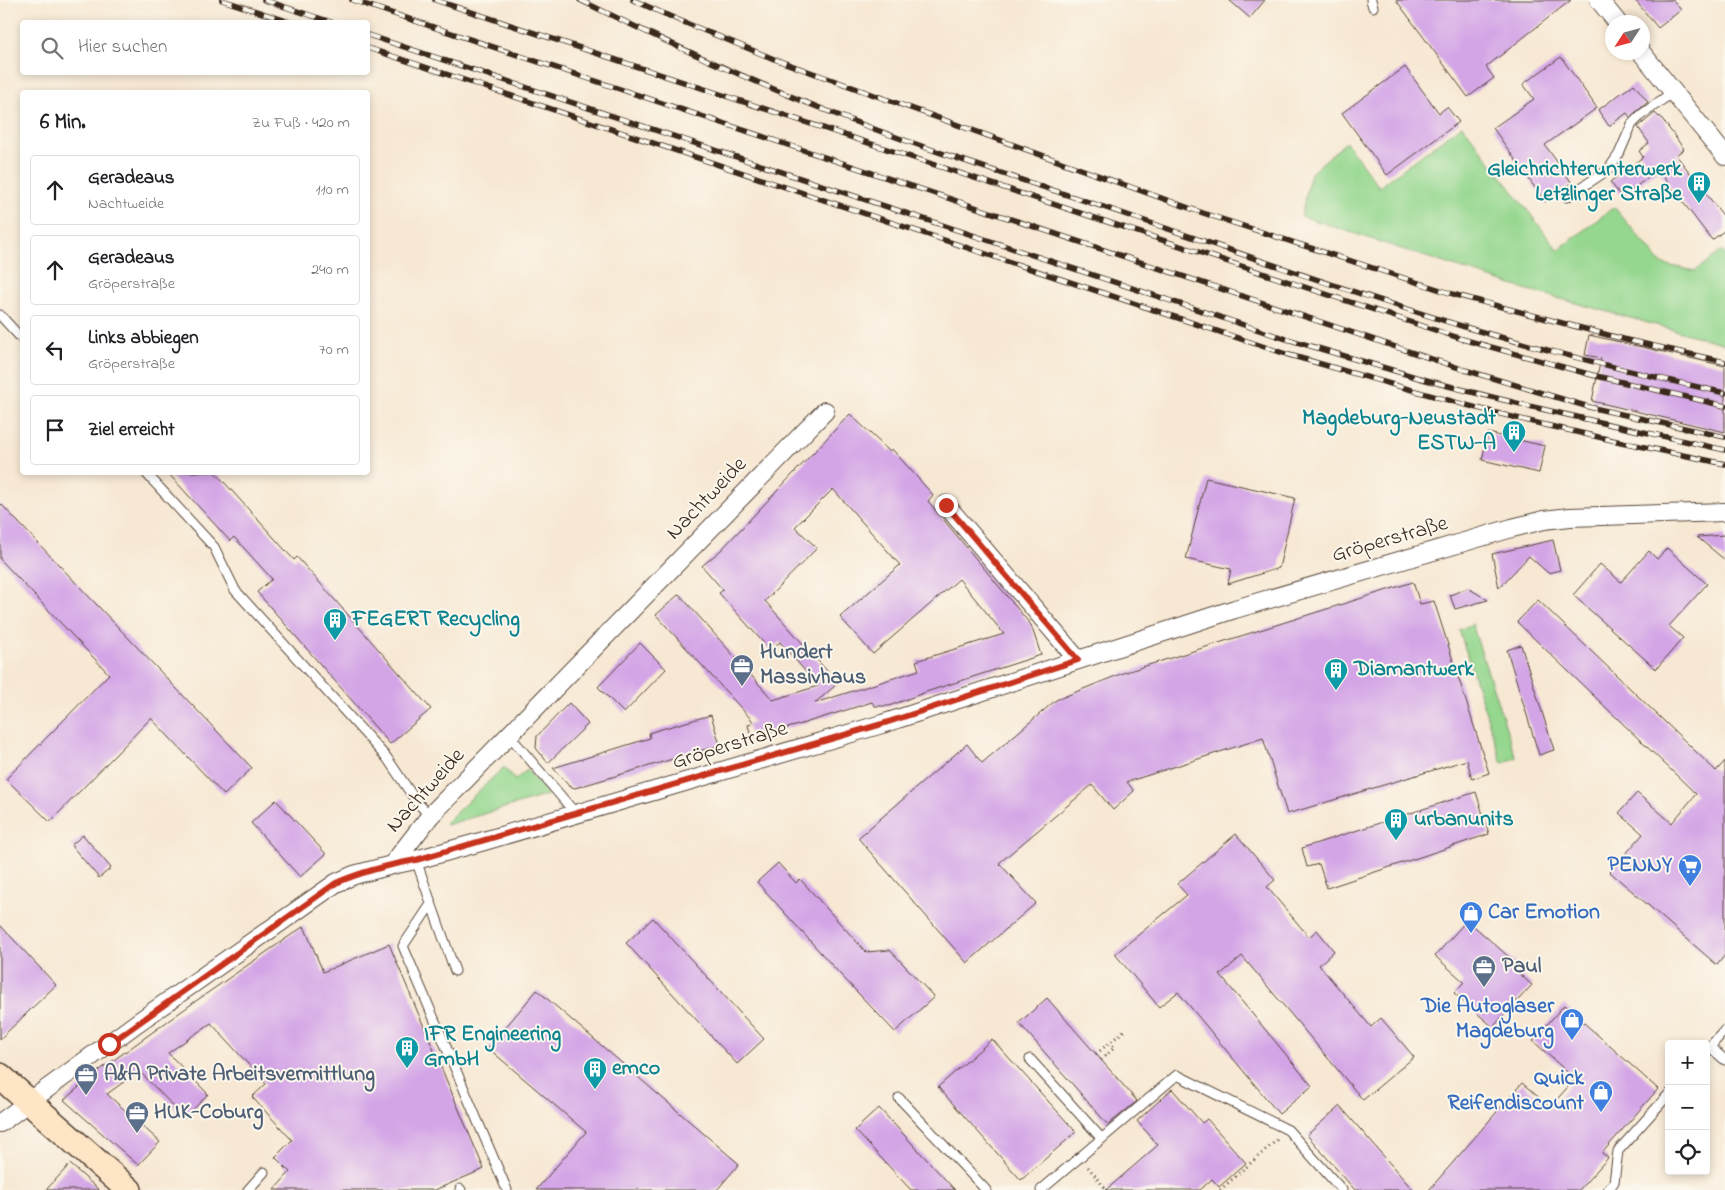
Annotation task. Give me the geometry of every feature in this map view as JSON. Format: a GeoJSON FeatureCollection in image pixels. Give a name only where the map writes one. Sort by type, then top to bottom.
{"type":"FeatureCollection","features":[{"type":"Feature","properties":{"kind":"street"},"geometry":{"type":"LineString","coordinates":[[1599,0],[1611,15]]}},
{"type":"Feature","properties":{"kind":"street"},"geometry":{"type":"LineString","coordinates":[[1647,60],[1725,156]]}},
{"type":"Feature","properties":{"kind":"street","name":"Nachtweide"},"geometry":{"type":"LineString","coordinates":[[0,1123],[336,883],[354,875],[392,865],[430,816],[825,411]]}},
{"type":"Feature","properties":{"kind":"street"},"geometry":{"type":"LineString","coordinates":[[946,505],[1078,660]]}},
{"type":"Feature","properties":{"kind":"street","name":"Gröperstraße"},"geometry":{"type":"LineString","coordinates":[[392,865],[416,860],[576,814],[882,724],[1235,609],[1527,524],[1570,518],[1725,512]]}},
{"type":"Feature","properties":{"kind":"street"},"geometry":{"type":"LineString","coordinates":[[0,1076],[129,1190]]}},
{"type":"Feature","properties":{"kind":"lane"},"geometry":{"type":"LineString","coordinates":[[1567,197],[1608,170],[1620,154],[1632,124],[1641,115],[1673,92]]}},
{"type":"Feature","properties":{"kind":"lane"},"geometry":{"type":"LineString","coordinates":[[0,315],[20,337]]}},
{"type":"Feature","properties":{"kind":"lane"},"geometry":{"type":"LineString","coordinates":[[148,475],[214,547],[235,590],[387,758],[416,800],[430,816]]}},
{"type":"Feature","properties":{"kind":"lane"},"geometry":{"type":"LineString","coordinates":[[508,735],[576,814]]}},
{"type":"Feature","properties":{"kind":"lane"},"geometry":{"type":"LineString","coordinates":[[416,860],[455,971]]}},
{"type":"Feature","properties":{"kind":"lane"},"geometry":{"type":"LineString","coordinates":[[431,904],[403,946],[508,1190]]}},
{"type":"Feature","properties":{"kind":"lane"},"geometry":{"type":"LineString","coordinates":[[1710,1047],[1725,1030]]}},
{"type":"Feature","properties":{"kind":"lane"},"geometry":{"type":"LineString","coordinates":[[1710,1050],[1725,1060]]}},
{"type":"Feature","properties":{"kind":"lane"},"geometry":{"type":"LineString","coordinates":[[1030,1059],[1102,1139]]}},
{"type":"Feature","properties":{"kind":"lane"},"geometry":{"type":"LineString","coordinates":[[1041,1190],[1176,1075],[1288,1130],[1342,1190]]}},
{"type":"Feature","properties":{"kind":"lane"},"geometry":{"type":"LineString","coordinates":[[899,1098],[986,1190]]}},
{"type":"Feature","properties":{"kind":"lane"},"geometry":{"type":"LineString","coordinates":[[1608,1190],[1614,1182],[1618,1151],[1665,1098]]}},
{"type":"Feature","properties":{"kind":"lane"},"geometry":{"type":"LineString","coordinates":[[248,1190],[264,1172]]}},
{"type":"Feature","properties":{"kind":"path"},"geometry":{"type":"LineString","coordinates":[[1096,1054],[1125,1030]]}},
{"type":"Feature","properties":{"kind":"path"},"geometry":{"type":"LineString","coordinates":[[1101,1060],[1114,1048],[1110,1043]]}},
{"type":"Feature","properties":{"kind":"path"},"geometry":{"type":"LineString","coordinates":[[1220,1190],[1288,1130]]}},
{"type":"Feature","properties":{"kind":"path"},"geometry":{"type":"LineString","coordinates":[[1080,1157],[1104,1187],[1101,1190]]}},
{"type":"Feature","properties":{"kind":"green space"},"geometry":{"type":"Polygon","coordinates":[[[1462,125],[1558,250],[1614,207],[1662,264],[1695,271],[1722,251],[1725,255],[1725,344],[1521,288],[1301,216],[1311,173],[1346,142],[1379,187],[1462,125]]]}},
{"type":"Feature","properties":{"kind":"green space"},"geometry":{"type":"Polygon","coordinates":[[[1472,624],[1516,758],[1502,763],[1459,630],[1472,624]]]}},
{"type":"Feature","properties":{"kind":"green space"},"geometry":{"type":"Polygon","coordinates":[[[504,767],[515,780],[527,770],[548,795],[446,825],[445,823],[504,767]]]}},
{"type":"Feature","properties":{"kind":"building"},"geometry":{"type":"Polygon","coordinates":[[[1229,0],[1265,0],[1250,18],[1229,0]]]}},
{"type":"Feature","properties":{"kind":"building"},"geometry":{"type":"Polygon","coordinates":[[[1396,0],[1571,0],[1486,67],[1494,78],[1468,97],[1396,0]]]}},
{"type":"Feature","properties":{"kind":"building"},"geometry":{"type":"Polygon","coordinates":[[[1635,0],[1673,0],[1681,10],[1658,28],[1650,18],[1650,15],[1647,15],[1635,0]]]}},
{"type":"Feature","properties":{"kind":"building"},"geometry":{"type":"Polygon","coordinates":[[[1561,57],[1597,108],[1545,145],[1572,183],[1545,202],[1493,128],[1534,99],[1523,84],[1561,57]]]}},
{"type":"Feature","properties":{"kind":"building"},"geometry":{"type":"Polygon","coordinates":[[[1405,67],[1439,113],[1447,107],[1459,122],[1387,175],[1342,113],[1405,67]]]}},
{"type":"Feature","properties":{"kind":"building"},"geometry":{"type":"Polygon","coordinates":[[[1634,84],[1648,102],[1630,117],[1627,113],[1609,126],[1598,110],[1634,84]]]}},
{"type":"Feature","properties":{"kind":"building"},"geometry":{"type":"Polygon","coordinates":[[[1655,113],[1660,116],[1684,149],[1676,155],[1725,218],[1725,230],[1712,240],[1658,170],[1622,197],[1610,182],[1643,157],[1639,151],[1649,143],[1638,127],[1655,113]]]}},
{"type":"Feature","properties":{"kind":"building"},"geometry":{"type":"Polygon","coordinates":[[[1589,335],[1725,366],[1725,432],[1592,401],[1601,358],[1585,355],[1589,335]]]}},
{"type":"Feature","properties":{"kind":"building"},"geometry":{"type":"Polygon","coordinates":[[[850,414],[889,451],[892,449],[933,495],[928,501],[1031,625],[1041,655],[926,692],[889,706],[875,706],[872,702],[795,726],[751,737],[748,725],[754,723],[751,719],[656,615],[679,594],[773,700],[818,686],[780,642],[770,650],[719,593],[723,590],[702,566],[721,550],[850,414]],[[833,489],[795,527],[817,548],[765,601],[836,681],[844,678],[815,703],[919,670],[916,661],[1004,634],[959,579],[873,654],[840,617],[900,565],[833,489]]]}},
{"type":"Feature","properties":{"kind":"building","name":"Magdeburg-Neustadt ESTW-A"},"geometry":{"type":"Polygon","coordinates":[[[1488,433],[1545,446],[1539,473],[1482,460],[1488,433]]]}},
{"type":"Feature","properties":{"kind":"building","name":"FEGERT Recycling"},"geometry":{"type":"Polygon","coordinates":[[[170,475],[218,475],[294,560],[297,557],[431,709],[390,744],[257,592],[272,579],[234,537],[230,541],[170,475]]]}},
{"type":"Feature","properties":{"kind":"building"},"geometry":{"type":"Polygon","coordinates":[[[1206,478],[1295,498],[1279,568],[1228,584],[1231,569],[1186,559],[1206,478]]]}},
{"type":"Feature","properties":{"kind":"building"},"geometry":{"type":"Polygon","coordinates":[[[0,503],[252,768],[224,795],[151,718],[50,822],[6,779],[109,674],[0,559],[0,503]]]}},
{"type":"Feature","properties":{"kind":"building"},"geometry":{"type":"Polygon","coordinates":[[[1725,535],[1725,560],[1697,537],[1725,535]]]}},
{"type":"Feature","properties":{"kind":"building"},"geometry":{"type":"Polygon","coordinates":[[[1553,540],[1560,570],[1548,573],[1529,556],[1499,588],[1492,554],[1553,540]]]}},
{"type":"Feature","properties":{"kind":"building"},"geometry":{"type":"Polygon","coordinates":[[[1667,548],[1707,584],[1669,626],[1683,638],[1656,669],[1573,595],[1600,564],[1621,582],[1649,551],[1657,559],[1667,548]]]}},
{"type":"Feature","properties":{"kind":"building"},"geometry":{"type":"Polygon","coordinates":[[[1413,582],[1420,604],[1434,601],[1489,773],[1472,779],[1467,760],[1287,814],[1263,738],[1127,782],[1134,791],[1113,810],[1092,785],[999,863],[1036,903],[967,963],[858,838],[967,744],[982,763],[1056,700],[1123,673],[1413,582]]]}},
{"type":"Feature","properties":{"kind":"building"},"geometry":{"type":"Polygon","coordinates":[[[1468,588],[1488,600],[1455,609],[1450,595],[1468,588]]]}},
{"type":"Feature","properties":{"kind":"building"},"geometry":{"type":"Polygon","coordinates":[[[1538,600],[1716,771],[1725,761],[1725,955],[1717,965],[1610,872],[1643,834],[1619,813],[1637,793],[1672,823],[1696,794],[1517,622],[1538,600]]]}},
{"type":"Feature","properties":{"kind":"building"},"geometry":{"type":"Polygon","coordinates":[[[640,643],[666,669],[624,713],[598,687],[640,643]]]}},
{"type":"Feature","properties":{"kind":"building"},"geometry":{"type":"Polygon","coordinates":[[[1521,645],[1554,750],[1539,755],[1507,650],[1521,645]]]}},
{"type":"Feature","properties":{"kind":"building"},"geometry":{"type":"Polygon","coordinates":[[[569,703],[588,724],[548,763],[536,748],[537,736],[569,703]]]}},
{"type":"Feature","properties":{"kind":"building"},"geometry":{"type":"Polygon","coordinates":[[[711,715],[720,745],[575,788],[569,786],[553,768],[650,738],[649,733],[711,715]]]}},
{"type":"Feature","properties":{"kind":"building","name":"urbanunits"},"geometry":{"type":"Polygon","coordinates":[[[1476,792],[1489,834],[1327,888],[1319,864],[1307,867],[1302,848],[1476,792]]]}},
{"type":"Feature","properties":{"kind":"building"},"geometry":{"type":"Polygon","coordinates":[[[276,800],[326,854],[300,877],[251,823],[276,800]]]}},
{"type":"Feature","properties":{"kind":"building"},"geometry":{"type":"Polygon","coordinates":[[[1236,834],[1275,880],[1267,887],[1309,937],[1317,930],[1334,951],[1319,965],[1371,1027],[1381,1018],[1414,1057],[1363,1100],[1242,956],[1220,975],[1312,1086],[1279,1114],[1178,992],[1159,1007],[1115,954],[1187,895],[1177,884],[1236,834]]]}},
{"type":"Feature","properties":{"kind":"building"},"geometry":{"type":"Polygon","coordinates":[[[83,835],[111,868],[99,878],[71,845],[83,835]]]}},
{"type":"Feature","properties":{"kind":"building"},"geometry":{"type":"Polygon","coordinates":[[[778,863],[796,883],[800,879],[866,952],[890,950],[934,997],[895,1032],[757,882],[778,863]]]}},
{"type":"Feature","properties":{"kind":"building"},"geometry":{"type":"Polygon","coordinates":[[[653,918],[764,1039],[737,1064],[626,943],[653,918]]]}},
{"type":"Feature","properties":{"kind":"building"},"geometry":{"type":"Polygon","coordinates":[[[1467,920],[1518,965],[1514,969],[1532,985],[1493,1027],[1454,993],[1464,982],[1435,956],[1467,920]]]}},
{"type":"Feature","properties":{"kind":"building"},"geometry":{"type":"Polygon","coordinates":[[[0,925],[56,985],[0,1039],[0,925]]]}},
{"type":"Feature","properties":{"kind":"building"},"geometry":{"type":"Polygon","coordinates":[[[304,926],[323,972],[389,944],[484,1169],[435,1190],[274,1190],[290,1172],[275,1157],[292,1140],[252,1097],[266,1084],[211,1023],[168,1053],[208,1094],[185,1118],[139,1071],[107,1094],[160,1142],[138,1165],[64,1100],[93,1075],[304,926]]]}},
{"type":"Feature","properties":{"kind":"building","name":"emco"},"geometry":{"type":"Polygon","coordinates":[[[537,990],[739,1164],[717,1190],[536,1190],[586,1132],[488,1048],[537,990]]]}},
{"type":"Feature","properties":{"kind":"building"},"geometry":{"type":"Polygon","coordinates":[[[1047,998],[1137,1101],[1108,1125],[1019,1023],[1047,998]]]}},
{"type":"Feature","properties":{"kind":"building"},"geometry":{"type":"Polygon","coordinates":[[[1564,1005],[1658,1089],[1602,1153],[1608,1158],[1579,1190],[1429,1190],[1522,1083],[1550,1107],[1575,1079],[1533,1041],[1564,1005]]]}},
{"type":"Feature","properties":{"kind":"building"},"geometry":{"type":"Polygon","coordinates":[[[992,1039],[1076,1132],[1021,1180],[938,1087],[992,1039]]]}},
{"type":"Feature","properties":{"kind":"building"},"geometry":{"type":"Polygon","coordinates":[[[1172,1089],[1202,1123],[1207,1119],[1246,1163],[1219,1187],[1212,1179],[1200,1190],[1106,1190],[1158,1145],[1137,1121],[1172,1089]]]}},
{"type":"Feature","properties":{"kind":"building"},"geometry":{"type":"Polygon","coordinates":[[[1340,1106],[1413,1190],[1355,1190],[1307,1135],[1340,1106]]]}},
{"type":"Feature","properties":{"kind":"building"},"geometry":{"type":"Polygon","coordinates":[[[879,1108],[955,1190],[911,1190],[855,1130],[879,1108]]]}},
{"type":"Feature","properties":{"kind":"building"},"geometry":{"type":"Polygon","coordinates":[[[70,1164],[99,1190],[46,1190],[70,1164]]]}},
{"type":"Feature","properties":{"kind":"railway"},"geometry":{"type":"LineString","coordinates":[[222,0],[284,20]]}},
{"type":"Feature","properties":{"kind":"railway"},"geometry":{"type":"LineString","coordinates":[[264,0],[325,20]]}},
{"type":"Feature","properties":{"kind":"railway"},"geometry":{"type":"LineString","coordinates":[[352,0],[1465,370],[1589,407],[1725,437]]}},
{"type":"Feature","properties":{"kind":"railway"},"geometry":{"type":"LineString","coordinates":[[435,0],[1462,339],[1592,375],[1725,406]]}},
{"type":"Feature","properties":{"kind":"railway"},"geometry":{"type":"LineString","coordinates":[[580,0],[735,73],[868,127],[944,154],[1341,288],[1465,327],[1595,362],[1725,393]]}},
{"type":"Feature","properties":{"kind":"railway"},"geometry":{"type":"LineString","coordinates":[[633,0],[774,59],[1203,213],[1456,295],[1627,340],[1725,362]]}},
{"type":"Feature","properties":{"kind":"railway"},"geometry":{"type":"LineString","coordinates":[[370,36],[1277,336],[1419,378],[1495,398],[1725,450]]}},
{"type":"Feature","properties":{"kind":"railway"},"geometry":{"type":"LineString","coordinates":[[370,49],[1286,354],[1500,414],[1725,464]]}},
{"type":"Feature","properties":{"kind":"place","name":"Gleichrichterunterwerk Letzlinger Straße"},"geometry":{"type":"Point","coordinates":[1699,204]}},
{"type":"Feature","properties":{"kind":"place","name":"Magdeburg-Neustadt ESTW-A"},"geometry":{"type":"Point","coordinates":[1514,453]}},
{"type":"Feature","properties":{"kind":"place","name":"FEGERT Recycling"},"geometry":{"type":"Point","coordinates":[335,641]}},
{"type":"Feature","properties":{"kind":"place","name":"Hundert Massivhaus"},"geometry":{"type":"Point","coordinates":[742,687]}},
{"type":"Feature","properties":{"kind":"place","name":"Diamantwerk"},"geometry":{"type":"Point","coordinates":[1336,691]}},
{"type":"Feature","properties":{"kind":"place","name":"urbanunits"},"geometry":{"type":"Point","coordinates":[1396,841]}},
{"type":"Feature","properties":{"kind":"place","name":"PENNY"},"geometry":{"type":"Point","coordinates":[1690,887]}},
{"type":"Feature","properties":{"kind":"place","name":"Car Emotion"},"geometry":{"type":"Point","coordinates":[1471,934]}},
{"type":"Feature","properties":{"kind":"place","name":"Paul"},"geometry":{"type":"Point","coordinates":[1484,988]}},
{"type":"Feature","properties":{"kind":"place","name":"Die Autoglaser Magdeburg"},"geometry":{"type":"Point","coordinates":[1572,1041]}},
{"type":"Feature","properties":{"kind":"place","name":"IFR Engineering GmbH"},"geometry":{"type":"Point","coordinates":[407,1069]}},
{"type":"Feature","properties":{"kind":"place","name":"emco"},"geometry":{"type":"Point","coordinates":[595,1090]}},
{"type":"Feature","properties":{"kind":"place","name":"A&A Private Arbeitsvermittlung"},"geometry":{"type":"Point","coordinates":[86,1096]}},
{"type":"Feature","properties":{"kind":"place","name":"Quick Reifendiscount"},"geometry":{"type":"Point","coordinates":[1601,1113]}},
{"type":"Feature","properties":{"kind":"place","name":"HUK-Coburg"},"geometry":{"type":"Point","coordinates":[137,1134]}},
{"type":"Feature","properties":{"kind":"route"},"geometry":{"type":"LineString","coordinates":[[109,1044],[336,883],[354,875],[416,860],[882,724],[1078,660],[946,505]]}}]}
